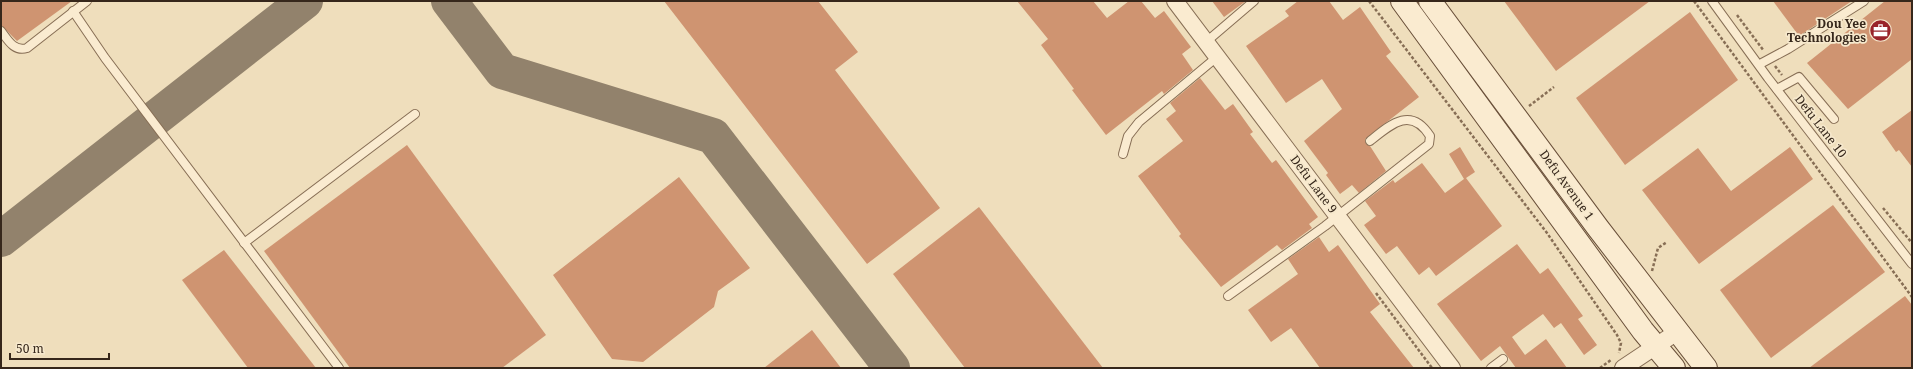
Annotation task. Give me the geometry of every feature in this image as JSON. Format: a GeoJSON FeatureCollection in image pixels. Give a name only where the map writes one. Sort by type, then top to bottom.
{"type":"FeatureCollection","features":[{"type":"Feature","properties":{"kind":"main road","name":"Defu Avenue 1"},"geometry":{"type":"LineString","coordinates":[[1402,1],[1654,346],[1674,368]]}},
{"type":"Feature","properties":{"kind":"main road","name":"Defu Avenue 1"},"geometry":{"type":"LineString","coordinates":[[1430,1],[1676,332],[1706,368]]}},
{"type":"Feature","properties":{"kind":"street","name":"Defu Lane 9"},"geometry":{"type":"LineString","coordinates":[[1175,1],[1452,368]]}},
{"type":"Feature","properties":{"kind":"street"},"geometry":{"type":"LineString","coordinates":[[1623,368],[1676,332]]}},
{"type":"Feature","properties":{"kind":"lane"},"geometry":{"type":"LineString","coordinates":[[1,31],[16,48],[27,48],[87,1]]}},
{"type":"Feature","properties":{"kind":"lane"},"geometry":{"type":"LineString","coordinates":[[1206,42],[1254,1]]}},
{"type":"Feature","properties":{"kind":"lane","name":"Defu Lane 10"},"geometry":{"type":"LineString","coordinates":[[1712,1],[1777,89],[1912,264]]}},
{"type":"Feature","properties":{"kind":"lane"},"geometry":{"type":"LineString","coordinates":[[1760,64],[1864,1]]}},
{"type":"Feature","properties":{"kind":"lane"},"geometry":{"type":"LineString","coordinates":[[73,11],[105,58],[339,368]]}},
{"type":"Feature","properties":{"kind":"lane"},"geometry":{"type":"LineString","coordinates":[[1123,154],[1128,136],[1139,122],[1217,57]]}},
{"type":"Feature","properties":{"kind":"lane"},"geometry":{"type":"LineString","coordinates":[[1777,89],[1799,77],[1834,119]]}},
{"type":"Feature","properties":{"kind":"lane"},"geometry":{"type":"LineString","coordinates":[[244,243],[414,114]]}},
{"type":"Feature","properties":{"kind":"lane"},"geometry":{"type":"LineString","coordinates":[[1228,296],[1337,216],[1429,144],[1430,136],[1425,127],[1417,122],[1404,119],[1387,128],[1370,141]]}},
{"type":"Feature","properties":{"kind":"lane"},"geometry":{"type":"LineString","coordinates":[[1490,368],[1503,359]]}},
{"type":"Feature","properties":{"kind":"path"},"geometry":{"type":"LineString","coordinates":[[1369,1],[1547,233],[1621,343]]}},
{"type":"Feature","properties":{"kind":"path"},"geometry":{"type":"LineString","coordinates":[[1694,1],[1912,297]]}},
{"type":"Feature","properties":{"kind":"path"},"geometry":{"type":"LineString","coordinates":[[1735,12],[1788,84]]}},
{"type":"Feature","properties":{"kind":"path"},"geometry":{"type":"LineString","coordinates":[[1528,106],[1554,87]]}},
{"type":"Feature","properties":{"kind":"path"},"geometry":{"type":"LineString","coordinates":[[1880,203],[1912,243]]}},
{"type":"Feature","properties":{"kind":"path"},"geometry":{"type":"LineString","coordinates":[[1653,267],[1658,248],[1667,242]]}},
{"type":"Feature","properties":{"kind":"building"},"geometry":{"type":"Polygon","coordinates":[[[1,1],[72,1],[17,41],[1,25],[1,1]]]}},
{"type":"Feature","properties":{"kind":"building"},"geometry":{"type":"Polygon","coordinates":[[[664,1],[818,1],[858,52],[835,70],[940,208],[867,264],[664,1]]]}},
{"type":"Feature","properties":{"kind":"building"},"geometry":{"type":"Polygon","coordinates":[[[1017,1],[1093,1],[1107,18],[1129,1],[1141,1],[1155,18],[1164,11],[1191,47],[1182,54],[1193,70],[1164,94],[1162,91],[1106,135],[1072,90],[1074,89],[1041,45],[1048,39],[1017,1]]]}},
{"type":"Feature","properties":{"kind":"building"},"geometry":{"type":"Polygon","coordinates":[[[1212,1],[1246,1],[1224,17],[1212,1]]]}},
{"type":"Feature","properties":{"kind":"building"},"geometry":{"type":"Polygon","coordinates":[[[1298,1],[1329,1],[1343,20],[1360,7],[1391,52],[1386,56],[1419,97],[1365,139],[1366,144],[1370,146],[1386,171],[1359,193],[1352,185],[1340,194],[1326,175],[1328,173],[1304,141],[1342,109],[1322,79],[1286,103],[1246,46],[1289,16],[1285,11],[1298,1]]]}},
{"type":"Feature","properties":{"kind":"building"},"geometry":{"type":"Polygon","coordinates":[[[1504,1],[1650,1],[1556,71],[1504,1]]]}},
{"type":"Feature","properties":{"kind":"building"},"geometry":{"type":"Polygon","coordinates":[[[1773,1],[1852,1],[1799,36],[1773,1]]]}},
{"type":"Feature","properties":{"kind":"building","name":"Dou Yee Technologies"},"geometry":{"type":"Polygon","coordinates":[[[1885,1],[1912,1],[1912,59],[1848,109],[1807,63],[1885,1]]]}},
{"type":"Feature","properties":{"kind":"building"},"geometry":{"type":"Polygon","coordinates":[[[1690,12],[1738,80],[1625,165],[1576,98],[1690,12]]]}},
{"type":"Feature","properties":{"kind":"building"},"geometry":{"type":"Polygon","coordinates":[[[1200,78],[1225,110],[1233,104],[1253,132],[1250,134],[1272,163],[1276,160],[1318,217],[1309,224],[1312,228],[1282,250],[1277,245],[1221,287],[1179,236],[1181,234],[1138,176],[1183,141],[1166,119],[1176,111],[1170,103],[1200,78]]]}},
{"type":"Feature","properties":{"kind":"building"},"geometry":{"type":"Polygon","coordinates":[[[1912,110],[1912,167],[1899,150],[1896,152],[1882,132],[1912,110]]]}},
{"type":"Feature","properties":{"kind":"building"},"geometry":{"type":"Polygon","coordinates":[[[407,145],[546,335],[502,368],[350,368],[264,251],[407,145]]]}},
{"type":"Feature","properties":{"kind":"building"},"geometry":{"type":"Polygon","coordinates":[[[1460,147],[1475,172],[1466,178],[1502,226],[1436,276],[1429,267],[1419,275],[1397,246],[1386,254],[1364,225],[1376,216],[1365,201],[1393,180],[1395,183],[1422,163],[1445,193],[1464,179],[1449,154],[1460,147]]]}},
{"type":"Feature","properties":{"kind":"building"},"geometry":{"type":"Polygon","coordinates":[[[1790,147],[1813,179],[1699,264],[1642,190],[1698,148],[1731,191],[1790,147]]]}},
{"type":"Feature","properties":{"kind":"building"},"geometry":{"type":"Polygon","coordinates":[[[679,177],[750,268],[718,291],[714,307],[643,362],[612,359],[553,275],[679,177]]]}},
{"type":"Feature","properties":{"kind":"building"},"geometry":{"type":"Polygon","coordinates":[[[1833,205],[1885,272],[1771,358],[1720,290],[1833,205]]]}},
{"type":"Feature","properties":{"kind":"building"},"geometry":{"type":"Polygon","coordinates":[[[979,207],[1103,368],[965,368],[893,274],[979,207]]]}},
{"type":"Feature","properties":{"kind":"building"},"geometry":{"type":"Polygon","coordinates":[[[1319,237],[1329,252],[1338,245],[1380,304],[1370,312],[1414,368],[1320,368],[1291,328],[1271,342],[1248,310],[1298,274],[1288,259],[1319,237]]]}},
{"type":"Feature","properties":{"kind":"building"},"geometry":{"type":"Polygon","coordinates":[[[1517,244],[1540,274],[1548,268],[1583,316],[1578,319],[1597,345],[1584,355],[1561,323],[1554,328],[1543,314],[1512,337],[1525,355],[1546,339],[1567,368],[1516,368],[1500,346],[1481,361],[1437,304],[1517,244]]]}},
{"type":"Feature","properties":{"kind":"building"},"geometry":{"type":"Polygon","coordinates":[[[224,250],[316,368],[248,368],[182,280],[224,250]]]}},
{"type":"Feature","properties":{"kind":"building"},"geometry":{"type":"Polygon","coordinates":[[[1905,296],[1912,305],[1912,368],[1809,368],[1905,296]]]}},
{"type":"Feature","properties":{"kind":"building"},"geometry":{"type":"Polygon","coordinates":[[[812,330],[841,368],[764,368],[812,330]]]}},
{"type":"Feature","properties":{"kind":"taxiway"},"geometry":{"type":"LineString","coordinates":[[1,239],[305,1]]}},
{"type":"Feature","properties":{"kind":"taxiway"},"geometry":{"type":"LineString","coordinates":[[449,1],[502,71],[713,136],[892,368]]}},
{"type":"Feature","properties":{"kind":"place","name":"Dou Yee Technologies"},"geometry":{"type":"Point","coordinates":[1881,30]}}]}
